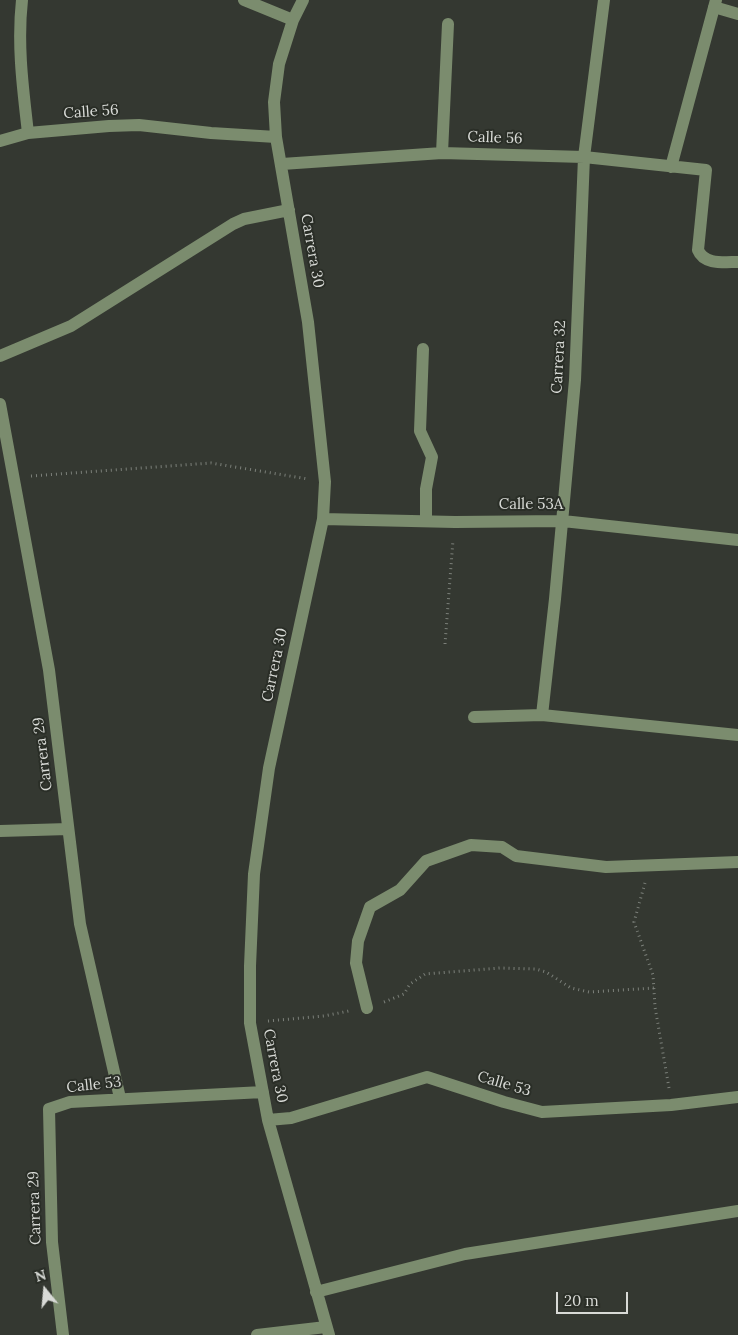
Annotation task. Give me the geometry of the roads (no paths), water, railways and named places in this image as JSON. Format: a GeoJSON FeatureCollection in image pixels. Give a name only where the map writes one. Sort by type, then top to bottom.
{"type":"FeatureCollection","features":[{"type":"Feature","properties":{"kind":"street"},"geometry":{"type":"LineString","coordinates":[[22,0],[19,26],[22,83],[28,133]]}},
{"type":"Feature","properties":{"kind":"street"},"geometry":{"type":"LineString","coordinates":[[244,0],[293,20]]}},
{"type":"Feature","properties":{"kind":"street","name":"Carrera 30"},"geometry":{"type":"LineString","coordinates":[[303,0],[293,20],[279,64],[274,102],[276,136],[308,322],[325,482],[323,519],[269,768],[254,874],[250,966],[250,1023],[268,1120],[328,1331]]}},
{"type":"Feature","properties":{"kind":"street","name":"Carrera 32"},"geometry":{"type":"LineString","coordinates":[[542,715],[563,521],[575,380],[584,157],[604,0]]}},
{"type":"Feature","properties":{"kind":"street"},"geometry":{"type":"LineString","coordinates":[[671,167],[715,4],[738,14]]}},
{"type":"Feature","properties":{"kind":"street"},"geometry":{"type":"LineString","coordinates":[[442,152],[448,24]]}},
{"type":"Feature","properties":{"kind":"street","name":"Calle 56"},"geometry":{"type":"LineString","coordinates":[[0,141],[28,133],[139,125],[211,133],[276,136]]}},
{"type":"Feature","properties":{"kind":"street","name":"Calle 56"},"geometry":{"type":"LineString","coordinates":[[282,164],[442,152],[584,157],[706,170],[698,250],[703,259],[709,261],[738,262]]}},
{"type":"Feature","properties":{"kind":"street"},"geometry":{"type":"LineString","coordinates":[[0,356],[70,326],[233,224],[244,219],[289,210]]}},
{"type":"Feature","properties":{"kind":"street"},"geometry":{"type":"LineString","coordinates":[[423,349],[420,431],[432,457],[426,489],[426,520]]}},
{"type":"Feature","properties":{"kind":"street","name":"Carrera 29"},"geometry":{"type":"LineString","coordinates":[[0,404],[49,670],[80,924],[120,1098]]}},
{"type":"Feature","properties":{"kind":"street","name":"Calle 53A"},"geometry":{"type":"LineString","coordinates":[[323,519],[454,522],[563,521],[738,540]]}},
{"type":"Feature","properties":{"kind":"street"},"geometry":{"type":"LineString","coordinates":[[474,717],[542,715],[738,735]]}},
{"type":"Feature","properties":{"kind":"street"},"geometry":{"type":"LineString","coordinates":[[0,831],[68,829]]}},
{"type":"Feature","properties":{"kind":"street"},"geometry":{"type":"LineString","coordinates":[[367,1008],[356,963],[358,941],[370,907],[400,890],[426,861],[471,844],[502,848],[516,856],[606,867],[738,862]]}},
{"type":"Feature","properties":{"kind":"street","name":"Calle 53"},"geometry":{"type":"LineString","coordinates":[[268,1120],[291,1118],[427,1077],[542,1112],[671,1105],[738,1097]]}},
{"type":"Feature","properties":{"kind":"street","name":"Calle 53"},"geometry":{"type":"LineString","coordinates":[[49,1109],[70,1102],[120,1098],[263,1092]]}},
{"type":"Feature","properties":{"kind":"street","name":"Carrera 29"},"geometry":{"type":"LineString","coordinates":[[49,1109],[52,1242],[63,1335]]}},
{"type":"Feature","properties":{"kind":"street"},"geometry":{"type":"LineString","coordinates":[[316,1292],[465,1254],[738,1211]]}},
{"type":"Feature","properties":{"kind":"street"},"geometry":{"type":"LineString","coordinates":[[257,1335],[328,1331]]}}]}
